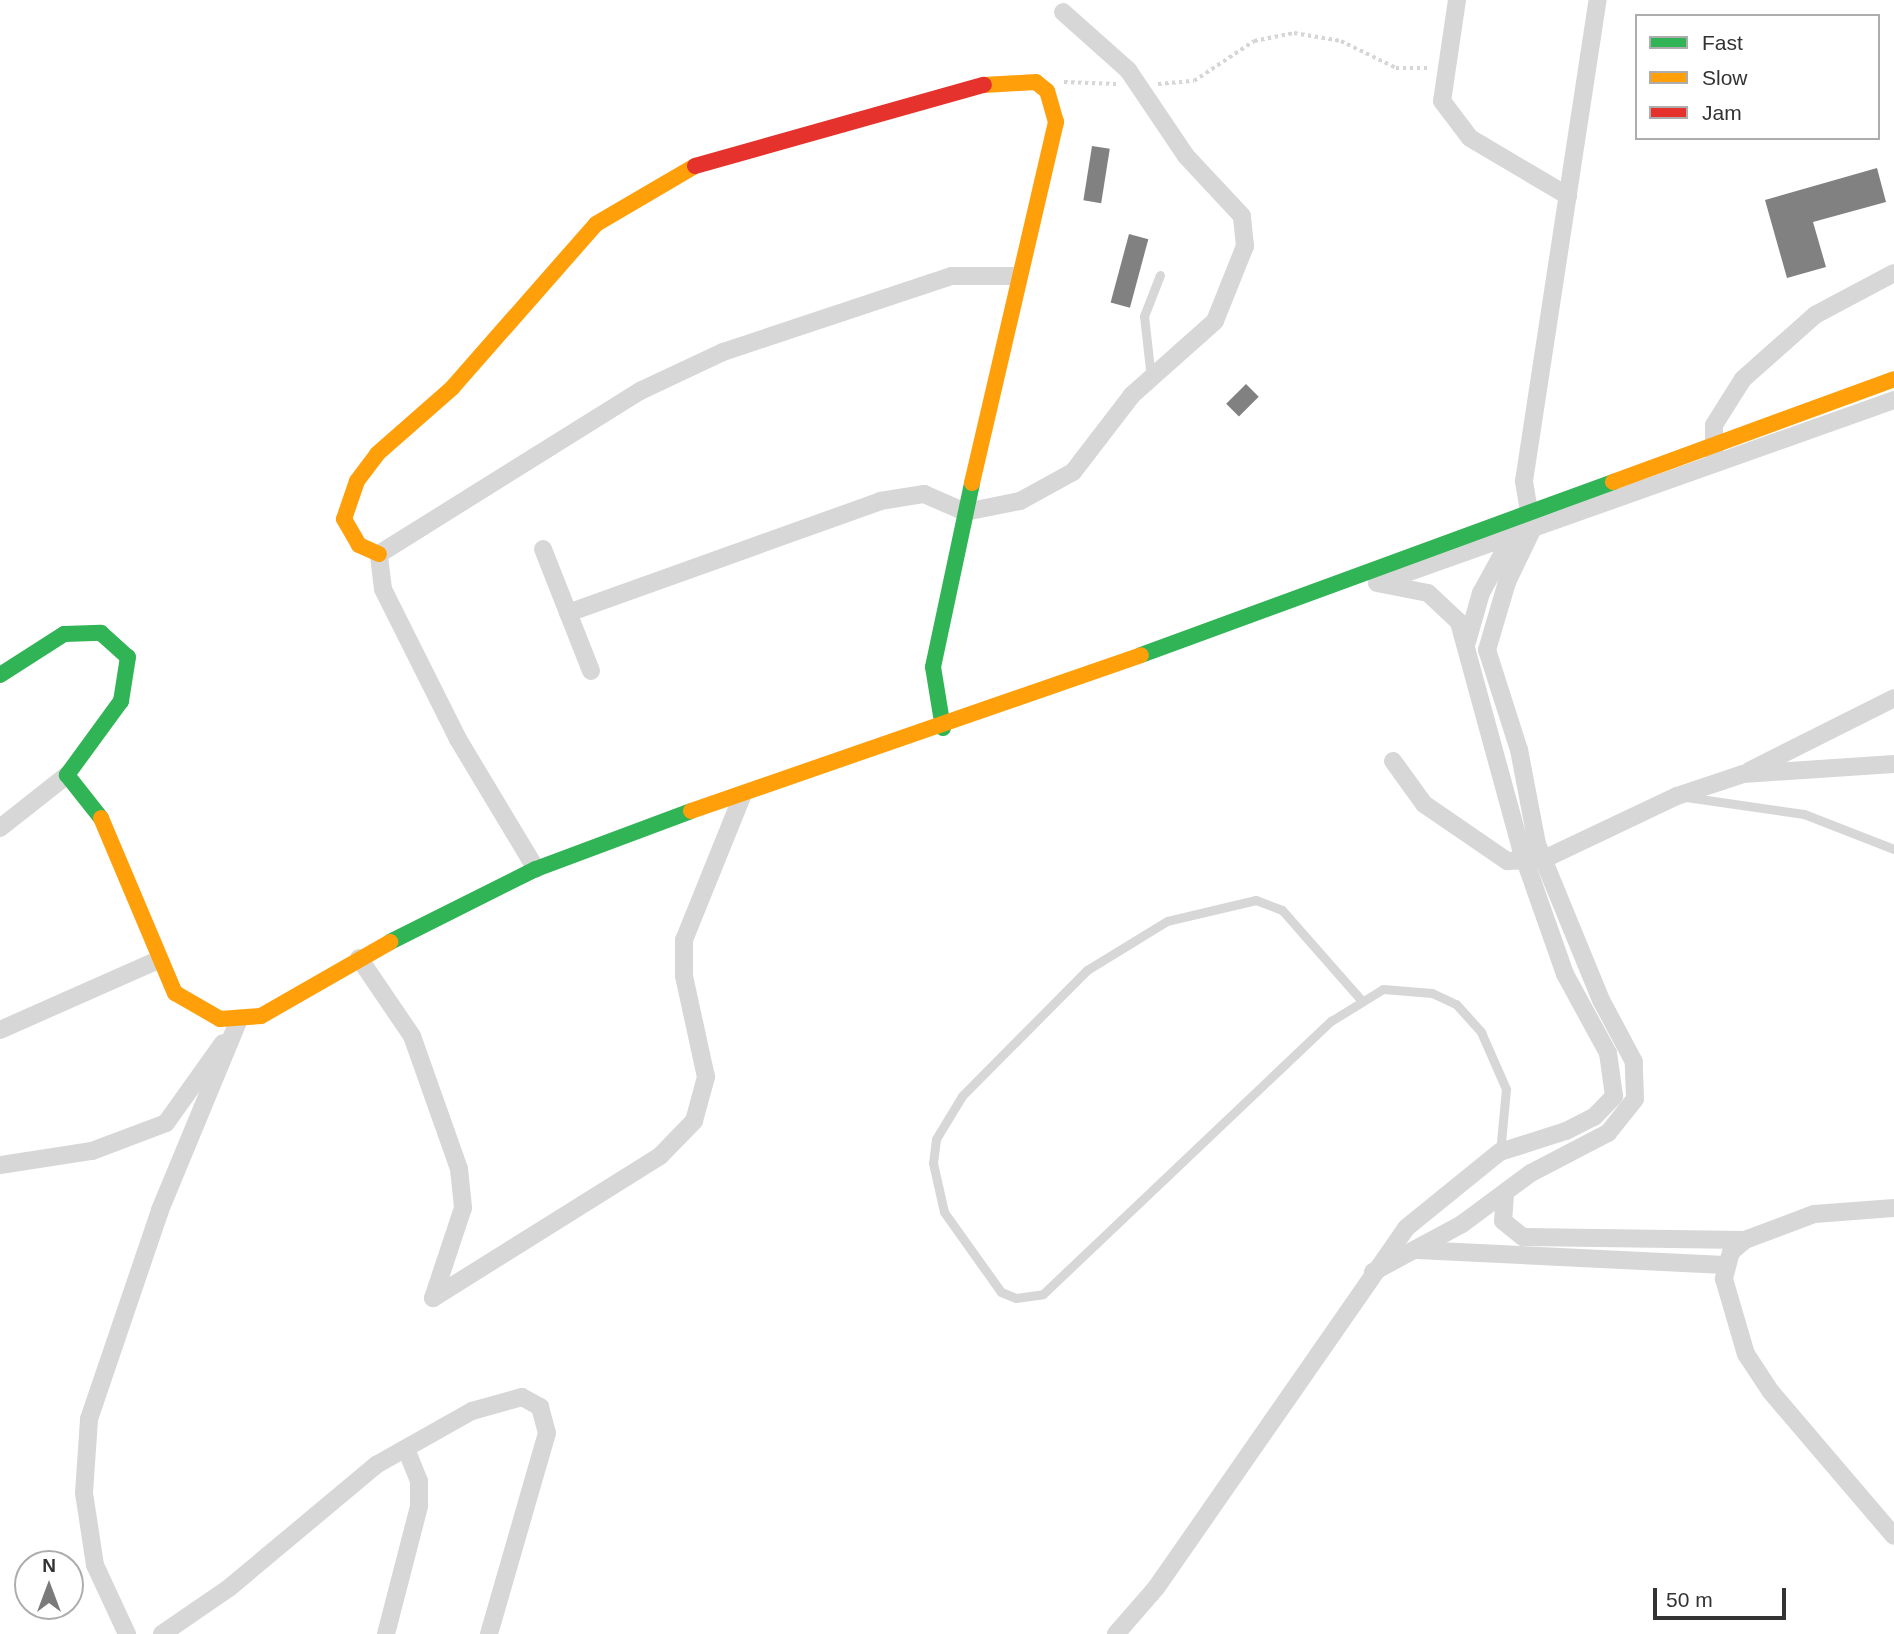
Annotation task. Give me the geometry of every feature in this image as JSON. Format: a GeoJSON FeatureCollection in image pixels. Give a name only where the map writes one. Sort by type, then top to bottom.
{"type":"FeatureCollection","features":[{"type":"Feature","properties":{"kind":"street"},"geometry":{"type":"LineString","coordinates":[[1457,0],[1444,65],[1442,102],[1451,118],[1470,138],[1568,197]]}},
{"type":"Feature","properties":{"kind":"street"},"geometry":{"type":"LineString","coordinates":[[1373,1272],[1418,1250],[1608,1133],[1635,1099],[1634,1062],[1534,860],[1519,750],[1487,650],[1507,582],[1532,530],[1524,481],[1598,0]]}},
{"type":"Feature","properties":{"kind":"street"},"geometry":{"type":"LineString","coordinates":[[568,612],[880,501],[924,494],[943,497],[965,512],[1020,501],[1058,483],[1151,378],[1215,321],[1239,269],[1245,229],[1242,216],[1186,156],[1139,86],[1063,12]]}},
{"type":"Feature","properties":{"kind":"street"},"geometry":{"type":"LineString","coordinates":[[379,554],[359,545],[344,519],[357,481],[377,454],[452,388],[596,224],[706,160],[971,86],[1021,79],[1047,91],[1056,122],[965,512],[933,667],[943,728]]}},
{"type":"Feature","properties":{"kind":"street"},"geometry":{"type":"LineString","coordinates":[[1713,454],[1719,413],[1765,356],[1845,294],[1894,273]]}},
{"type":"Feature","properties":{"kind":"street"},"geometry":{"type":"LineString","coordinates":[[379,554],[640,391],[723,352],[951,276],[1019,276]]}},
{"type":"Feature","properties":{"kind":"street"},"geometry":{"type":"LineString","coordinates":[[1309,595],[1377,583],[1513,534],[1532,530],[1894,379]]}},
{"type":"Feature","properties":{"kind":"street"},"geometry":{"type":"LineString","coordinates":[[67,775],[97,809],[158,960],[186,1004],[239,1020],[284,1006],[359,958],[536,869],[743,794],[943,728],[1309,595],[1529,510],[1894,400]]}},
{"type":"Feature","properties":{"kind":"street"},"geometry":{"type":"LineString","coordinates":[[1466,646],[1480,593],[1529,510]]}},
{"type":"Feature","properties":{"kind":"street"},"geometry":{"type":"LineString","coordinates":[[542,550],[591,671]]}},
{"type":"Feature","properties":{"kind":"street"},"geometry":{"type":"LineString","coordinates":[[379,554],[383,589],[458,739],[536,869]]}},
{"type":"Feature","properties":{"kind":"street"},"geometry":{"type":"LineString","coordinates":[[1116,1634],[1156,1588],[1406,1228],[1500,1152],[1594,1116],[1614,1096],[1615,1083],[1608,1054],[1565,974],[1534,860],[1466,646],[1443,601],[1377,583]]}},
{"type":"Feature","properties":{"kind":"street"},"geometry":{"type":"LineString","coordinates":[[0,675],[64,634],[100,633],[128,657],[121,701],[67,775],[0,828]]}},
{"type":"Feature","properties":{"kind":"street"},"geometry":{"type":"LineString","coordinates":[[1393,761],[1424,804],[1472,840],[1507,861],[1534,860],[1677,796],[1743,774],[1894,698]]}},
{"type":"Feature","properties":{"kind":"street"},"geometry":{"type":"LineString","coordinates":[[1743,774],[1894,764]]}},
{"type":"Feature","properties":{"kind":"street"},"geometry":{"type":"LineString","coordinates":[[359,958],[412,1036],[461,1180],[463,1208],[433,1298],[660,1156],[694,1121],[706,1077],[684,976],[684,940],[743,794]]}},
{"type":"Feature","properties":{"kind":"street"},"geometry":{"type":"LineString","coordinates":[[0,1030],[158,960]]}},
{"type":"Feature","properties":{"kind":"street"},"geometry":{"type":"LineString","coordinates":[[0,1165],[92,1151],[166,1123],[239,1020]]}},
{"type":"Feature","properties":{"kind":"street"},"geometry":{"type":"LineString","coordinates":[[127,1634],[95,1565],[84,1493],[89,1419],[160,1210],[239,1020]]}},
{"type":"Feature","properties":{"kind":"street"},"geometry":{"type":"LineString","coordinates":[[1505,1194],[1503,1221],[1523,1237],[1745,1240],[1814,1214],[1894,1208]]}},
{"type":"Feature","properties":{"kind":"street"},"geometry":{"type":"LineString","coordinates":[[1745,1240],[1725,1265],[1728,1305],[1746,1353],[1805,1436],[1894,1536]]}},
{"type":"Feature","properties":{"kind":"street"},"geometry":{"type":"LineString","coordinates":[[1418,1250],[1725,1265]]}},
{"type":"Feature","properties":{"kind":"street"},"geometry":{"type":"LineString","coordinates":[[162,1634],[229,1588],[376,1465],[501,1400],[522,1397],[540,1407],[547,1433],[536,1488],[489,1634]]}},
{"type":"Feature","properties":{"kind":"street"},"geometry":{"type":"LineString","coordinates":[[386,1634],[419,1506],[419,1481],[406,1450]]}},
{"type":"Feature","properties":{"kind":"lane"},"geometry":{"type":"LineString","coordinates":[[1151,378],[1144,316],[1160,275]]}},
{"type":"Feature","properties":{"kind":"lane"},"geometry":{"type":"LineString","coordinates":[[1677,796],[1804,814],[1894,849]]}},
{"type":"Feature","properties":{"kind":"lane"},"geometry":{"type":"LineString","coordinates":[[1362,1002],[1282,910],[1256,900],[1167,921],[1087,970],[962,1096],[936,1139],[933,1163],[944,1212],[1001,1292],[1016,1298],[1043,1294],[1331,1021],[1362,1002],[1383,989],[1432,993],[1456,1004],[1481,1032],[1506,1089],[1500,1152]]}},
{"type":"Feature","properties":{"kind":"path"},"geometry":{"type":"LineString","coordinates":[[1047,91],[1069,80],[1139,86],[1194,81],[1254,41],[1294,33],[1341,41],[1396,68],[1444,65]]}},
{"type":"Feature","properties":{"kind":"building"},"geometry":{"type":"Polygon","coordinates":[[[1092,146],[1110,149],[1101,203],[1083,200],[1092,146]]]}},
{"type":"Feature","properties":{"kind":"building"},"geometry":{"type":"Polygon","coordinates":[[[1877,168],[1886,202],[1813,222],[1826,267],[1787,278],[1765,200],[1877,168]]]}},
{"type":"Feature","properties":{"kind":"building"},"geometry":{"type":"Polygon","coordinates":[[[1129,234],[1148,239],[1130,308],[1111,303],[1129,234]]]}},
{"type":"Feature","properties":{"kind":"building"},"geometry":{"type":"Polygon","coordinates":[[[1246,384],[1259,397],[1239,417],[1226,404],[1246,384]]]}},
{"type":"Feature","properties":{"kind":"traffic: fast"},"geometry":{"type":"LineString","coordinates":[[1141,655],[1613,482]]}},
{"type":"Feature","properties":{"kind":"traffic: fast"},"geometry":{"type":"LineString","coordinates":[[943,728],[933,667],[972,483]]}},
{"type":"Feature","properties":{"kind":"traffic: fast"},"geometry":{"type":"LineString","coordinates":[[0,675],[64,634],[101,633],[128,657],[121,701],[67,775],[101,818]]}},
{"type":"Feature","properties":{"kind":"traffic: fast"},"geometry":{"type":"LineString","coordinates":[[390,942],[536,869],[691,811]]}},
{"type":"Feature","properties":{"kind":"traffic: slow"},"geometry":{"type":"LineString","coordinates":[[972,483],[1056,122],[1047,91],[1036,82],[984,85]]}},
{"type":"Feature","properties":{"kind":"traffic: slow"},"geometry":{"type":"LineString","coordinates":[[379,554],[359,545],[344,519],[357,481],[377,454],[452,388],[596,224],[695,166]]}},
{"type":"Feature","properties":{"kind":"traffic: slow"},"geometry":{"type":"LineString","coordinates":[[1613,482],[1894,379]]}},
{"type":"Feature","properties":{"kind":"traffic: slow"},"geometry":{"type":"LineString","coordinates":[[691,811],[1141,655]]}},
{"type":"Feature","properties":{"kind":"traffic: slow"},"geometry":{"type":"LineString","coordinates":[[101,818],[175,993],[220,1019],[261,1016],[390,942]]}},
{"type":"Feature","properties":{"kind":"traffic: jam"},"geometry":{"type":"LineString","coordinates":[[695,166],[984,85]]}}]}
